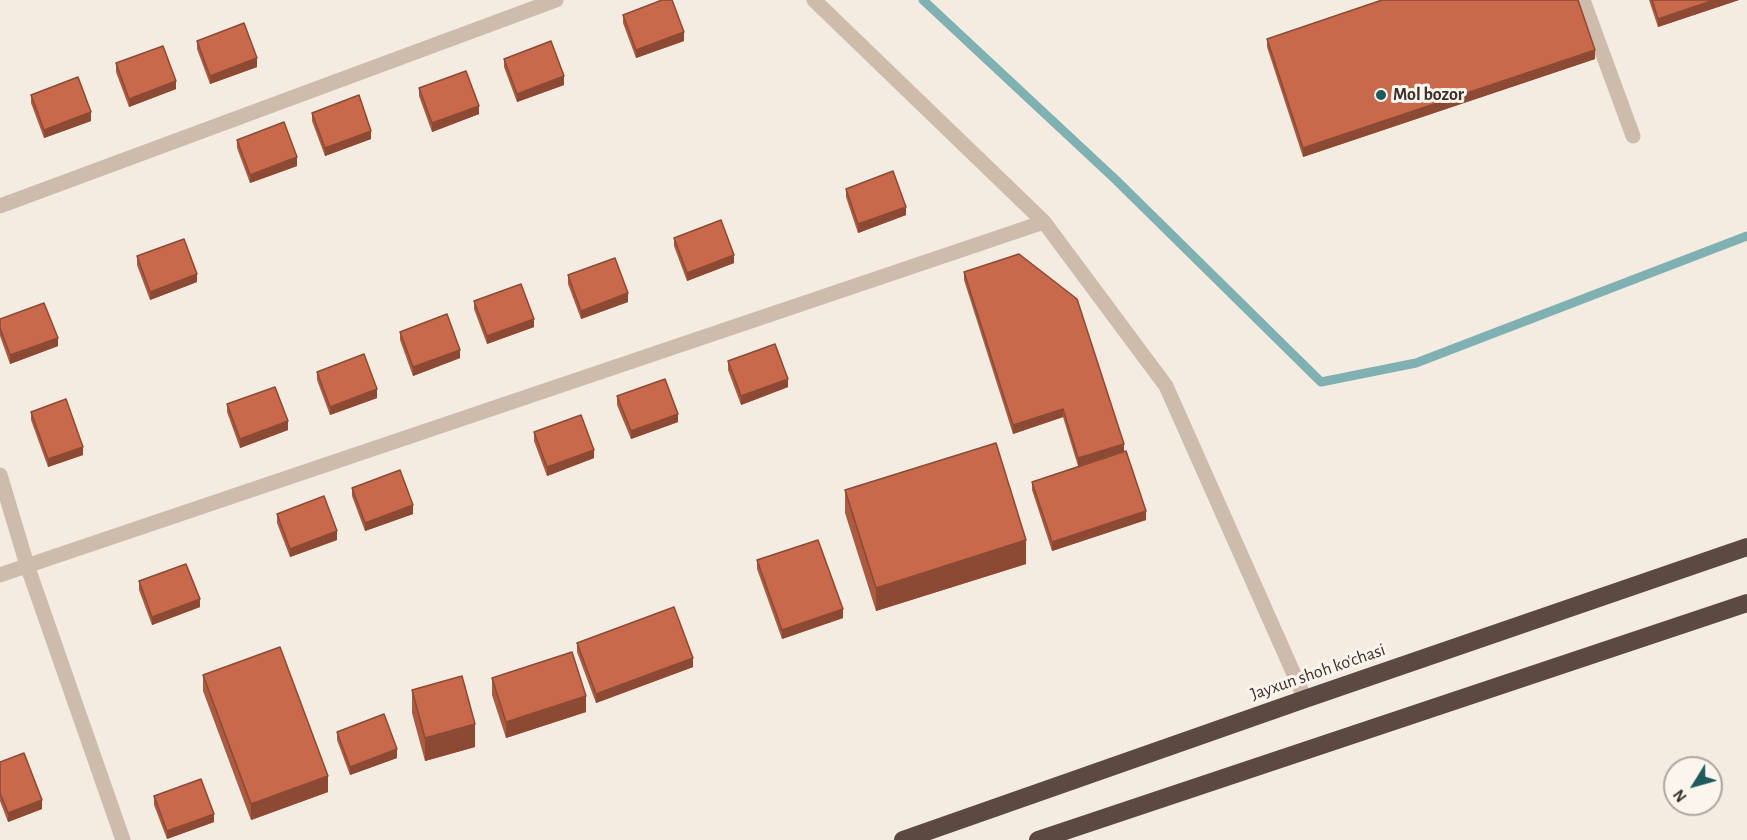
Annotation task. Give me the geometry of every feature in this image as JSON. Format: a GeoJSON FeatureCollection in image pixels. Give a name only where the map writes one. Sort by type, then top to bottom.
{"type":"FeatureCollection","features":[{"type":"Feature","properties":{"kind":"highway","name":"Jayxun shoh ko'chasi"},"geometry":{"type":"LineString","coordinates":[[903,840],[1747,547]]}},
{"type":"Feature","properties":{"kind":"highway"},"geometry":{"type":"LineString","coordinates":[[1038,840],[1747,603]]}},
{"type":"Feature","properties":{"kind":"street"},"geometry":{"type":"LineString","coordinates":[[0,206],[556,0]]}},
{"type":"Feature","properties":{"kind":"street"},"geometry":{"type":"LineString","coordinates":[[814,0],[1044,222],[1166,386],[1305,699]]}},
{"type":"Feature","properties":{"kind":"street"},"geometry":{"type":"LineString","coordinates":[[1583,0],[1634,136]]}},
{"type":"Feature","properties":{"kind":"street"},"geometry":{"type":"LineString","coordinates":[[0,574],[1044,222]]}},
{"type":"Feature","properties":{"kind":"street"},"geometry":{"type":"LineString","coordinates":[[0,475],[27,565],[123,840]]}},
{"type":"Feature","properties":{"kind":"building"},"geometry":{"type":"Polygon","coordinates":[[[662,0],[672,0],[684,32],[636,50],[623,15],[662,0]]]}},
{"type":"Feature","properties":{"kind":"building","name":"Mol bozor"},"geometry":{"type":"Polygon","coordinates":[[[1382,0],[1578,0],[1595,50],[1303,148],[1267,39],[1382,0]]]}},
{"type":"Feature","properties":{"kind":"building"},"geometry":{"type":"Polygon","coordinates":[[[1652,0],[1714,0],[1658,19],[1652,0]]]}},
{"type":"Feature","properties":{"kind":"building"},"geometry":{"type":"Polygon","coordinates":[[[244,23],[257,58],[210,76],[197,41],[244,23]]]}},
{"type":"Feature","properties":{"kind":"building"},"geometry":{"type":"Polygon","coordinates":[[[551,41],[564,76],[517,94],[504,59],[551,41]]]}},
{"type":"Feature","properties":{"kind":"building"},"geometry":{"type":"Polygon","coordinates":[[[163,46],[176,81],[129,99],[116,63],[163,46]]]}},
{"type":"Feature","properties":{"kind":"building"},"geometry":{"type":"Polygon","coordinates":[[[466,71],[479,106],[432,123],[419,88],[466,71]]]}},
{"type":"Feature","properties":{"kind":"building"},"geometry":{"type":"Polygon","coordinates":[[[78,77],[91,112],[44,130],[31,95],[78,77]]]}},
{"type":"Feature","properties":{"kind":"building"},"geometry":{"type":"Polygon","coordinates":[[[359,95],[371,131],[325,148],[312,113],[359,95]]]}},
{"type":"Feature","properties":{"kind":"building"},"geometry":{"type":"Polygon","coordinates":[[[284,122],[297,157],[250,175],[237,140],[284,122]]]}},
{"type":"Feature","properties":{"kind":"building"},"geometry":{"type":"Polygon","coordinates":[[[893,171],[906,207],[858,224],[846,189],[893,171]]]}},
{"type":"Feature","properties":{"kind":"building"},"geometry":{"type":"Polygon","coordinates":[[[721,220],[734,255],[687,273],[674,238],[721,220]]]}},
{"type":"Feature","properties":{"kind":"building"},"geometry":{"type":"Polygon","coordinates":[[[184,239],[197,274],[150,292],[137,256],[184,239]]]}},
{"type":"Feature","properties":{"kind":"building"},"geometry":{"type":"Polygon","coordinates":[[[1019,254],[1077,299],[1124,444],[1078,458],[1063,409],[1013,425],[964,272],[1019,254]]]}},
{"type":"Feature","properties":{"kind":"building"},"geometry":{"type":"Polygon","coordinates":[[[615,258],[628,293],[581,311],[568,275],[615,258]]]}},
{"type":"Feature","properties":{"kind":"building"},"geometry":{"type":"Polygon","coordinates":[[[521,284],[534,319],[487,336],[474,301],[521,284]]]}},
{"type":"Feature","properties":{"kind":"building"},"geometry":{"type":"Polygon","coordinates":[[[44,303],[58,338],[10,355],[0,328],[0,319],[44,303]]]}},
{"type":"Feature","properties":{"kind":"building"},"geometry":{"type":"Polygon","coordinates":[[[447,314],[460,350],[413,367],[400,332],[447,314]]]}},
{"type":"Feature","properties":{"kind":"building"},"geometry":{"type":"Polygon","coordinates":[[[775,344],[788,379],[741,396],[728,361],[775,344]]]}},
{"type":"Feature","properties":{"kind":"building"},"geometry":{"type":"Polygon","coordinates":[[[364,354],[377,389],[330,407],[317,372],[364,354]]]}},
{"type":"Feature","properties":{"kind":"building"},"geometry":{"type":"Polygon","coordinates":[[[665,379],[678,414],[631,431],[617,396],[665,379]]]}},
{"type":"Feature","properties":{"kind":"building"},"geometry":{"type":"Polygon","coordinates":[[[275,387],[288,421],[240,439],[227,404],[275,387]]]}},
{"type":"Feature","properties":{"kind":"building"},"geometry":{"type":"Polygon","coordinates":[[[66,399],[83,447],[48,459],[31,412],[66,399]]]}},
{"type":"Feature","properties":{"kind":"building"},"geometry":{"type":"Polygon","coordinates":[[[581,415],[594,450],[547,467],[534,432],[581,415]]]}},
{"type":"Feature","properties":{"kind":"building"},"geometry":{"type":"Polygon","coordinates":[[[996,443],[1026,540],[876,588],[845,490],[996,443]]]}},
{"type":"Feature","properties":{"kind":"building"},"geometry":{"type":"Polygon","coordinates":[[[1126,451],[1146,511],[1052,542],[1032,482],[1126,451]]]}},
{"type":"Feature","properties":{"kind":"building"},"geometry":{"type":"Polygon","coordinates":[[[400,470],[413,505],[365,523],[352,488],[400,470]]]}},
{"type":"Feature","properties":{"kind":"building"},"geometry":{"type":"Polygon","coordinates":[[[324,496],[337,531],[290,549],[277,514],[324,496]]]}},
{"type":"Feature","properties":{"kind":"building"},"geometry":{"type":"Polygon","coordinates":[[[818,540],[843,609],[782,630],[757,560],[818,540]]]}},
{"type":"Feature","properties":{"kind":"building"},"geometry":{"type":"Polygon","coordinates":[[[186,564],[200,599],[152,617],[139,581],[186,564]]]}},
{"type":"Feature","properties":{"kind":"building"},"geometry":{"type":"Polygon","coordinates":[[[674,607],[693,658],[596,694],[577,643],[674,607]]]}},
{"type":"Feature","properties":{"kind":"building"},"geometry":{"type":"Polygon","coordinates":[[[280,647],[328,776],[251,804],[203,675],[280,647]]]}},
{"type":"Feature","properties":{"kind":"building"},"geometry":{"type":"Polygon","coordinates":[[[572,652],[586,696],[506,722],[492,678],[572,652]]]}},
{"type":"Feature","properties":{"kind":"building"},"geometry":{"type":"Polygon","coordinates":[[[462,676],[475,724],[425,738],[412,690],[462,676]]]}},
{"type":"Feature","properties":{"kind":"building"},"geometry":{"type":"Polygon","coordinates":[[[384,714],[397,749],[350,767],[337,732],[384,714]]]}},
{"type":"Feature","properties":{"kind":"building"},"geometry":{"type":"Polygon","coordinates":[[[24,753],[42,800],[8,813],[0,793],[0,762],[24,753]]]}},
{"type":"Feature","properties":{"kind":"building"},"geometry":{"type":"Polygon","coordinates":[[[201,779],[214,814],[167,831],[154,796],[201,779]]]}},
{"type":"Feature","properties":{"kind":"waterway"},"geometry":{"type":"LineString","coordinates":[[923,0],[1116,180],[1321,382],[1416,363],[1747,236]]}},
{"type":"Feature","properties":{"kind":"place","name":"Mol bozor"},"geometry":{"type":"Point","coordinates":[1381,95]}}]}
